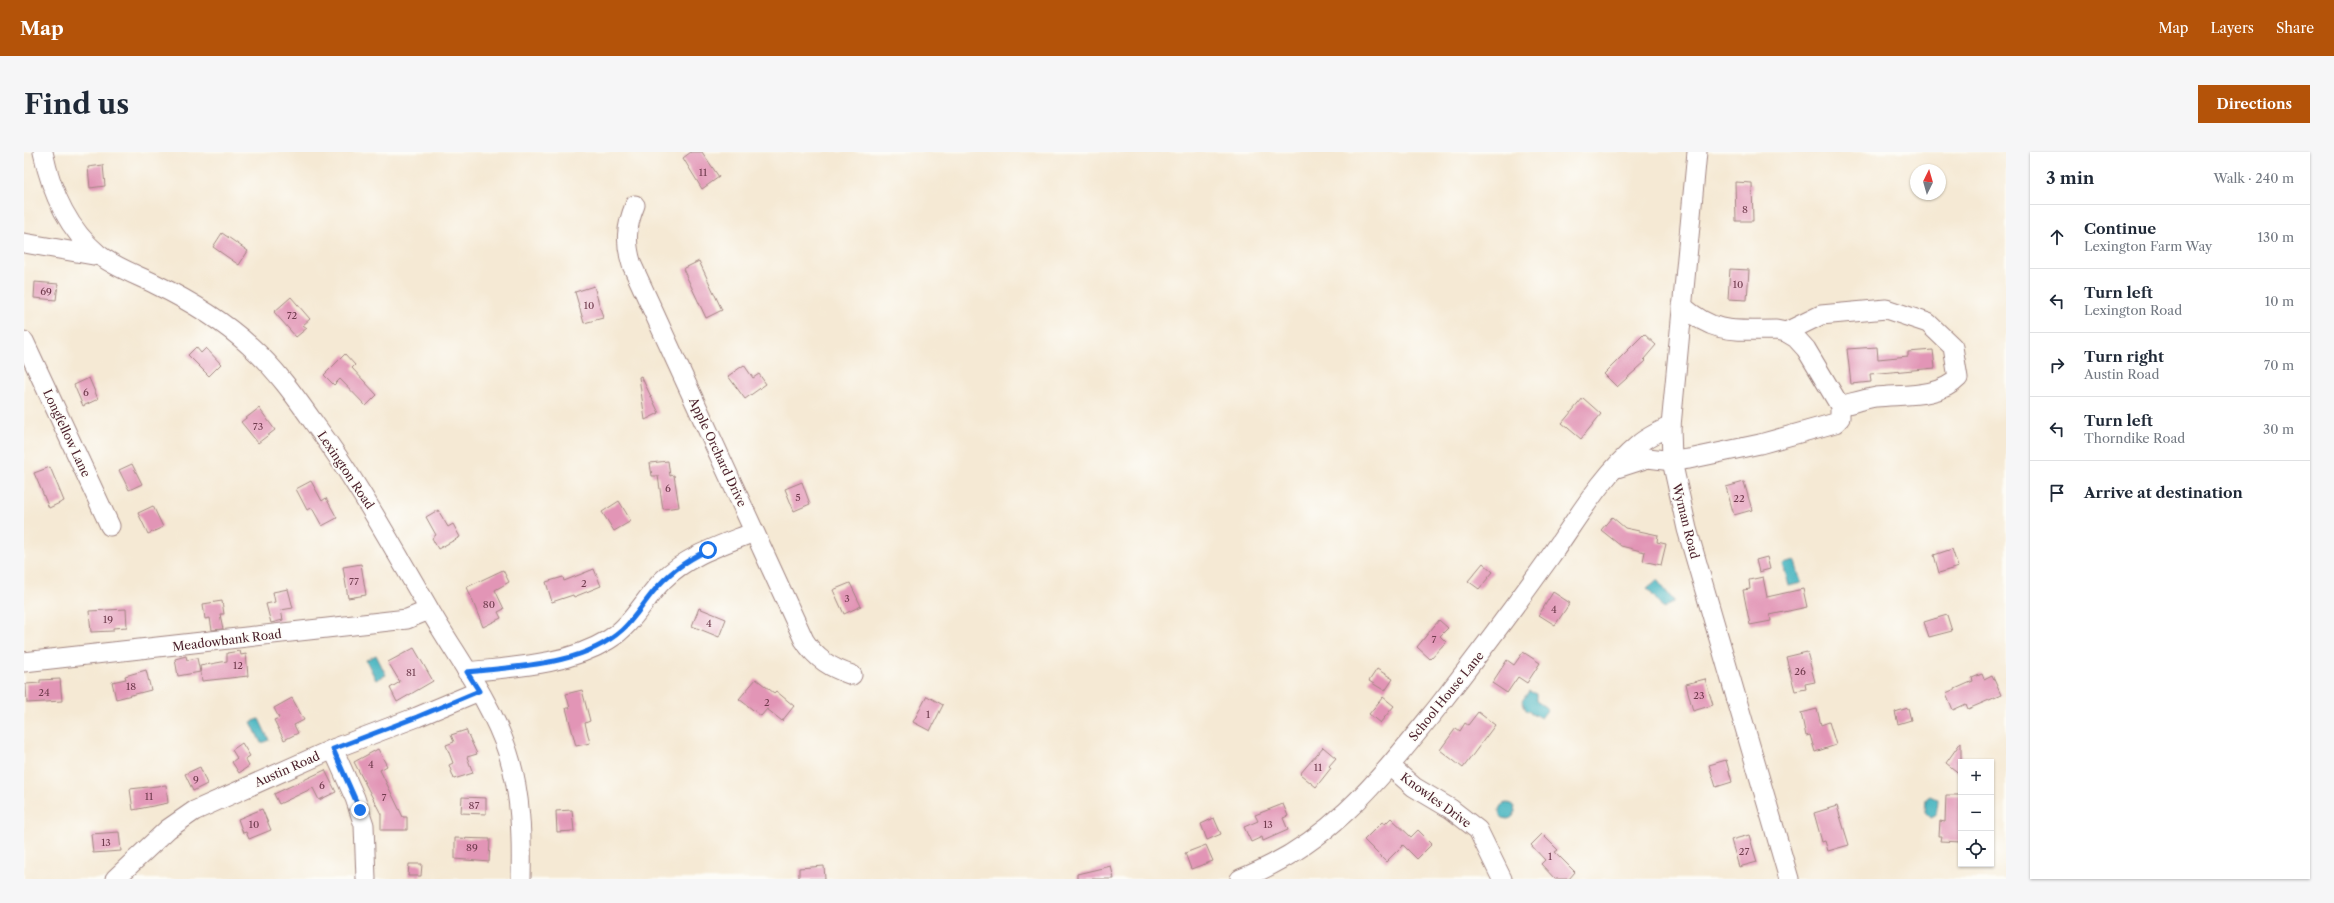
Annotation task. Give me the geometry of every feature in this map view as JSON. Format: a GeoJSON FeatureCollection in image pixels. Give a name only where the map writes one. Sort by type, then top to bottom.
{"type":"FeatureCollection","features":[{"type":"Feature","properties":{"kind":"street","name":"Lexington Road"},"geometry":{"type":"LineString","coordinates":[[43,152],[51,182],[65,214],[86,243],[100,256],[158,285],[211,316],[233,331],[268,363],[296,397],[350,473],[429,610],[479,691],[500,732],[514,773],[520,819],[521,879]]}},
{"type":"Feature","properties":{"kind":"street","name":"Wyman Road"},"geometry":{"type":"LineString","coordinates":[[1697,152],[1671,426],[1672,461],[1687,529],[1789,879]]}},
{"type":"Feature","properties":{"kind":"street","name":"Apple Orchard Drive"},"geometry":{"type":"LineString","coordinates":[[635,205],[626,234],[627,250],[632,265],[754,532],[804,640],[812,652],[822,661],[835,669],[852,675]]}},
{"type":"Feature","properties":{"kind":"street"},"geometry":{"type":"LineString","coordinates":[[24,243],[100,256]]}},
{"type":"Feature","properties":{"kind":"street"},"geometry":{"type":"LineString","coordinates":[[1612,470],[1648,458],[1672,461],[1760,444],[1835,423],[1840,418],[1840,406],[1806,349],[1796,338],[1786,332],[1717,328],[1698,320],[1682,306]]}},
{"type":"Feature","properties":{"kind":"street"},"geometry":{"type":"LineString","coordinates":[[1786,332],[1821,315],[1886,309],[1928,323],[1953,347],[1958,378],[1950,386],[1917,394],[1875,398],[1840,406]]}},
{"type":"Feature","properties":{"kind":"street","name":"Longfellow Lane"},"geometry":{"type":"LineString","coordinates":[[24,341],[110,526]]}},
{"type":"Feature","properties":{"kind":"street","name":"School House Lane"},"geometry":{"type":"LineString","coordinates":[[1244,878],[1287,858],[1320,836],[1356,804],[1390,766],[1497,632],[1612,470],[1639,444],[1671,426]]}},
{"type":"Feature","properties":{"kind":"street"},"geometry":{"type":"LineString","coordinates":[[467,672],[550,661],[591,649],[609,640],[623,629],[653,591],[677,568],[708,550],[754,532]]}},
{"type":"Feature","properties":{"kind":"street","name":"Meadowbank Road"},"geometry":{"type":"LineString","coordinates":[[24,662],[407,619],[429,610]]}},
{"type":"Feature","properties":{"kind":"street","name":"Austin Road"},"geometry":{"type":"LineString","coordinates":[[115,879],[182,818],[206,804],[333,749],[412,719],[479,691]]}},
{"type":"Feature","properties":{"kind":"street"},"geometry":{"type":"LineString","coordinates":[[333,749],[355,798],[364,825],[366,879]]}},
{"type":"Feature","properties":{"kind":"street","name":"Knowles Drive"},"geometry":{"type":"LineString","coordinates":[[1390,766],[1414,787],[1451,809],[1478,830],[1502,879]]}},
{"type":"Feature","properties":{"kind":"water"},"geometry":{"type":"Polygon","coordinates":[[[1795,561],[1801,583],[1789,586],[1783,564],[1795,561]]]}},
{"type":"Feature","properties":{"kind":"water"},"geometry":{"type":"Polygon","coordinates":[[[1657,580],[1674,601],[1664,609],[1647,588],[1657,580]]]}},
{"type":"Feature","properties":{"kind":"water"},"geometry":{"type":"Polygon","coordinates":[[[376,655],[386,675],[376,680],[366,660],[376,655]]]}},
{"type":"Feature","properties":{"kind":"water"},"geometry":{"type":"Polygon","coordinates":[[[1529,691],[1536,694],[1536,701],[1548,709],[1541,718],[1526,710],[1522,701],[1529,691]]]}},
{"type":"Feature","properties":{"kind":"water"},"geometry":{"type":"Polygon","coordinates":[[[259,719],[269,740],[261,743],[251,722],[259,719]]]}},
{"type":"Feature","properties":{"kind":"water"},"geometry":{"type":"Polygon","coordinates":[[[1930,796],[1937,799],[1936,814],[1930,817],[1925,812],[1926,799],[1930,796]]]}},
{"type":"Feature","properties":{"kind":"water"},"geometry":{"type":"Polygon","coordinates":[[[1507,803],[1514,808],[1515,811],[1510,818],[1507,819],[1500,814],[1499,811],[1504,804],[1507,803]]]}},
{"type":"Feature","properties":{"kind":"building"},"geometry":{"type":"Polygon","coordinates":[[[691,152],[702,152],[719,177],[702,189],[683,158],[691,152]]]}},
{"type":"Feature","properties":{"kind":"building"},"geometry":{"type":"Polygon","coordinates":[[[103,165],[105,186],[90,188],[88,167],[103,165]]]}},
{"type":"Feature","properties":{"kind":"building"},"geometry":{"type":"Polygon","coordinates":[[[1735,182],[1752,183],[1753,221],[1736,221],[1735,182]]]}},
{"type":"Feature","properties":{"kind":"building"},"geometry":{"type":"Polygon","coordinates":[[[222,233],[248,251],[239,265],[213,247],[222,233]]]}},
{"type":"Feature","properties":{"kind":"building"},"geometry":{"type":"Polygon","coordinates":[[[699,261],[722,310],[706,318],[683,269],[699,261]]]}},
{"type":"Feature","properties":{"kind":"building"},"geometry":{"type":"Polygon","coordinates":[[[1730,269],[1749,270],[1747,300],[1728,299],[1730,269]]]}},
{"type":"Feature","properties":{"kind":"building"},"geometry":{"type":"Polygon","coordinates":[[[35,282],[58,284],[56,300],[34,298],[35,282]]]}},
{"type":"Feature","properties":{"kind":"building"},"geometry":{"type":"Polygon","coordinates":[[[594,286],[603,318],[584,323],[575,292],[594,286]]]}},
{"type":"Feature","properties":{"kind":"building"},"geometry":{"type":"Polygon","coordinates":[[[291,297],[310,319],[303,325],[307,328],[296,337],[274,312],[291,297]]]}},
{"type":"Feature","properties":{"kind":"building"},"geometry":{"type":"Polygon","coordinates":[[[1644,334],[1656,345],[1644,359],[1646,361],[1617,387],[1604,374],[1644,334]]]}},
{"type":"Feature","properties":{"kind":"building"},"geometry":{"type":"Polygon","coordinates":[[[196,347],[201,353],[206,348],[221,364],[209,376],[188,355],[196,347]]]}},
{"type":"Feature","properties":{"kind":"building"},"geometry":{"type":"Polygon","coordinates":[[[1877,347],[1878,359],[1908,356],[1908,352],[1933,350],[1935,368],[1870,374],[1871,382],[1851,384],[1847,349],[1877,347]]]}},
{"type":"Feature","properties":{"kind":"building"},"geometry":{"type":"Polygon","coordinates":[[[345,354],[355,365],[352,368],[377,395],[366,406],[340,379],[334,385],[324,375],[345,354]]]}},
{"type":"Feature","properties":{"kind":"building"},"geometry":{"type":"Polygon","coordinates":[[[744,365],[753,378],[759,374],[766,384],[745,399],[728,376],[744,365]]]}},
{"type":"Feature","properties":{"kind":"building"},"geometry":{"type":"Polygon","coordinates":[[[641,376],[659,413],[645,420],[639,377],[641,376]]]}},
{"type":"Feature","properties":{"kind":"building"},"geometry":{"type":"Polygon","coordinates":[[[89,378],[98,399],[83,406],[74,385],[89,378]]]}},
{"type":"Feature","properties":{"kind":"building"},"geometry":{"type":"Polygon","coordinates":[[[1583,398],[1601,414],[1581,439],[1562,423],[1583,398]]]}},
{"type":"Feature","properties":{"kind":"building"},"geometry":{"type":"Polygon","coordinates":[[[259,408],[275,430],[258,443],[241,422],[259,408]]]}},
{"type":"Feature","properties":{"kind":"building"},"geometry":{"type":"Polygon","coordinates":[[[668,461],[670,476],[674,475],[679,507],[663,509],[658,476],[652,476],[650,463],[668,461]]]}},
{"type":"Feature","properties":{"kind":"building"},"geometry":{"type":"Polygon","coordinates":[[[132,464],[142,484],[129,490],[119,470],[132,464]]]}},
{"type":"Feature","properties":{"kind":"building"},"geometry":{"type":"Polygon","coordinates":[[[50,467],[64,501],[49,508],[34,473],[50,467]]]}},
{"type":"Feature","properties":{"kind":"building"},"geometry":{"type":"Polygon","coordinates":[[[311,481],[322,501],[326,498],[337,518],[322,526],[312,508],[307,510],[296,489],[311,481]]]}},
{"type":"Feature","properties":{"kind":"building"},"geometry":{"type":"Polygon","coordinates":[[[802,482],[810,504],[794,511],[785,489],[802,482]]]}},
{"type":"Feature","properties":{"kind":"building"},"geometry":{"type":"Polygon","coordinates":[[[1744,482],[1752,510],[1734,515],[1726,487],[1744,482]]]}},
{"type":"Feature","properties":{"kind":"building"},"geometry":{"type":"Polygon","coordinates":[[[619,501],[631,521],[614,531],[602,512],[619,501]]]}},
{"type":"Feature","properties":{"kind":"building"},"geometry":{"type":"Polygon","coordinates":[[[153,506],[163,527],[148,534],[138,513],[153,506]]]}},
{"type":"Feature","properties":{"kind":"building"},"geometry":{"type":"Polygon","coordinates":[[[438,510],[448,527],[453,524],[460,537],[438,549],[432,538],[436,535],[426,517],[438,510]]]}},
{"type":"Feature","properties":{"kind":"building"},"geometry":{"type":"Polygon","coordinates":[[[1612,517],[1625,528],[1658,535],[1657,542],[1666,544],[1661,565],[1643,561],[1645,552],[1621,546],[1601,530],[1612,517]]]}},
{"type":"Feature","properties":{"kind":"building"},"geometry":{"type":"Polygon","coordinates":[[[1952,549],[1958,567],[1939,573],[1934,555],[1952,549]]]}},
{"type":"Feature","properties":{"kind":"building"},"geometry":{"type":"Polygon","coordinates":[[[1767,557],[1770,569],[1759,572],[1756,560],[1767,557]]]}},
{"type":"Feature","properties":{"kind":"building"},"geometry":{"type":"Polygon","coordinates":[[[1483,563],[1493,572],[1479,589],[1468,581],[1483,563]]]}},
{"type":"Feature","properties":{"kind":"building"},"geometry":{"type":"Polygon","coordinates":[[[361,564],[366,595],[348,598],[343,567],[361,564]]]}},
{"type":"Feature","properties":{"kind":"building"},"geometry":{"type":"Polygon","coordinates":[[[594,569],[601,586],[574,597],[573,595],[552,602],[546,582],[563,577],[564,581],[594,569]]]}},
{"type":"Feature","properties":{"kind":"building"},"geometry":{"type":"Polygon","coordinates":[[[503,570],[509,582],[495,590],[504,609],[498,612],[501,618],[483,627],[467,587],[503,570]]]}},
{"type":"Feature","properties":{"kind":"building"},"geometry":{"type":"Polygon","coordinates":[[[1763,577],[1767,597],[1803,589],[1807,607],[1770,615],[1771,621],[1750,625],[1743,590],[1750,589],[1749,580],[1763,577]]]}},
{"type":"Feature","properties":{"kind":"building"},"geometry":{"type":"Polygon","coordinates":[[[850,583],[861,606],[844,614],[833,590],[850,583]]]}},
{"type":"Feature","properties":{"kind":"building"},"geometry":{"type":"Polygon","coordinates":[[[288,589],[293,608],[281,610],[283,620],[271,623],[266,604],[275,602],[273,592],[288,589]]]}},
{"type":"Feature","properties":{"kind":"building"},"geometry":{"type":"Polygon","coordinates":[[[1553,592],[1570,603],[1555,625],[1539,615],[1553,592]]]}},
{"type":"Feature","properties":{"kind":"building"},"geometry":{"type":"Polygon","coordinates":[[[222,601],[224,614],[220,614],[223,629],[212,630],[210,618],[205,619],[203,604],[222,601]]]}},
{"type":"Feature","properties":{"kind":"building"},"geometry":{"type":"Polygon","coordinates":[[[699,608],[726,619],[719,637],[692,626],[699,608]]]}},
{"type":"Feature","properties":{"kind":"building"},"geometry":{"type":"Polygon","coordinates":[[[126,609],[127,627],[113,628],[113,631],[91,632],[89,611],[126,609]]]}},
{"type":"Feature","properties":{"kind":"building"},"geometry":{"type":"Polygon","coordinates":[[[1947,615],[1952,631],[1929,637],[1924,622],[1947,615]]]}},
{"type":"Feature","properties":{"kind":"building"},"geometry":{"type":"Polygon","coordinates":[[[1439,620],[1448,628],[1440,636],[1446,642],[1430,659],[1417,647],[1439,620]]]}},
{"type":"Feature","properties":{"kind":"building"},"geometry":{"type":"Polygon","coordinates":[[[414,648],[433,681],[397,702],[390,688],[400,682],[388,662],[414,648]]]}},
{"type":"Feature","properties":{"kind":"building"},"geometry":{"type":"Polygon","coordinates":[[[240,651],[241,655],[246,654],[248,676],[202,681],[200,666],[227,661],[227,653],[240,651]]]}},
{"type":"Feature","properties":{"kind":"building"},"geometry":{"type":"Polygon","coordinates":[[[1523,652],[1540,663],[1527,683],[1518,677],[1507,693],[1492,683],[1507,660],[1514,665],[1523,652]]]}},
{"type":"Feature","properties":{"kind":"building"},"geometry":{"type":"Polygon","coordinates":[[[1807,652],[1815,682],[1805,684],[1806,689],[1795,691],[1786,657],[1807,652]]]}},
{"type":"Feature","properties":{"kind":"building"},"geometry":{"type":"Polygon","coordinates":[[[186,656],[187,660],[197,658],[200,672],[178,676],[175,659],[186,656]]]}},
{"type":"Feature","properties":{"kind":"building"},"geometry":{"type":"Polygon","coordinates":[[[1377,669],[1393,679],[1385,691],[1369,681],[1377,669]]]}},
{"type":"Feature","properties":{"kind":"building"},"geometry":{"type":"Polygon","coordinates":[[[146,670],[151,690],[116,699],[112,682],[126,679],[125,676],[146,670]]]}},
{"type":"Feature","properties":{"kind":"building"},"geometry":{"type":"Polygon","coordinates":[[[1982,674],[1984,679],[1992,675],[2001,695],[1968,709],[1966,704],[1953,710],[1946,693],[1973,681],[1972,678],[1982,674]]]}},
{"type":"Feature","properties":{"kind":"building"},"geometry":{"type":"Polygon","coordinates":[[[60,679],[62,701],[27,703],[26,684],[40,683],[40,680],[60,679]]]}},
{"type":"Feature","properties":{"kind":"building"},"geometry":{"type":"Polygon","coordinates":[[[756,679],[774,693],[776,691],[794,706],[782,721],[767,709],[761,716],[739,699],[756,679]]]}},
{"type":"Feature","properties":{"kind":"building"},"geometry":{"type":"Polygon","coordinates":[[[1705,679],[1713,705],[1693,711],[1686,684],[1705,679]]]}},
{"type":"Feature","properties":{"kind":"building"},"geometry":{"type":"Polygon","coordinates":[[[582,690],[590,721],[585,723],[590,743],[576,746],[566,708],[570,708],[566,694],[582,690]]]}},
{"type":"Feature","properties":{"kind":"building"},"geometry":{"type":"Polygon","coordinates":[[[927,696],[943,705],[930,731],[913,722],[927,696]]]}},
{"type":"Feature","properties":{"kind":"building"},"geometry":{"type":"Polygon","coordinates":[[[1383,697],[1394,706],[1380,723],[1369,714],[1383,697]]]}},
{"type":"Feature","properties":{"kind":"building"},"geometry":{"type":"Polygon","coordinates":[[[292,698],[304,720],[294,725],[298,733],[284,740],[274,720],[279,718],[274,708],[292,698]]]}},
{"type":"Feature","properties":{"kind":"building"},"geometry":{"type":"Polygon","coordinates":[[[1908,708],[1911,720],[1898,724],[1895,712],[1908,708]]]}},
{"type":"Feature","properties":{"kind":"building"},"geometry":{"type":"Polygon","coordinates":[[[1817,709],[1821,725],[1829,722],[1836,745],[1815,752],[1810,735],[1806,736],[1801,713],[1817,709]]]}},
{"type":"Feature","properties":{"kind":"building"},"geometry":{"type":"Polygon","coordinates":[[[1478,712],[1495,725],[1463,768],[1440,750],[1456,728],[1460,731],[1465,723],[1468,725],[1478,712]]]}},
{"type":"Feature","properties":{"kind":"building"},"geometry":{"type":"Polygon","coordinates":[[[466,730],[477,754],[467,757],[473,773],[454,779],[449,765],[453,763],[446,745],[454,742],[451,735],[466,730]]]}},
{"type":"Feature","properties":{"kind":"building"},"geometry":{"type":"Polygon","coordinates":[[[1961,742],[1961,759],[1958,759],[1958,773],[1946,763],[1961,742]]]}},
{"type":"Feature","properties":{"kind":"building"},"geometry":{"type":"Polygon","coordinates":[[[242,743],[250,756],[245,759],[249,766],[239,773],[232,762],[237,758],[232,750],[242,743]]]}},
{"type":"Feature","properties":{"kind":"building"},"geometry":{"type":"Polygon","coordinates":[[[1323,747],[1336,758],[1329,766],[1331,768],[1316,787],[1300,774],[1323,747]]]}},
{"type":"Feature","properties":{"kind":"building"},"geometry":{"type":"Polygon","coordinates":[[[378,749],[387,766],[380,770],[403,817],[407,817],[407,830],[381,830],[381,814],[354,762],[378,749]]]}},
{"type":"Feature","properties":{"kind":"building"},"geometry":{"type":"Polygon","coordinates":[[[1726,760],[1732,782],[1716,787],[1709,765],[1726,760]]]}},
{"type":"Feature","properties":{"kind":"building"},"geometry":{"type":"Polygon","coordinates":[[[200,767],[207,784],[193,791],[185,774],[200,767]]]}},
{"type":"Feature","properties":{"kind":"building"},"geometry":{"type":"Polygon","coordinates":[[[325,770],[336,792],[319,800],[313,788],[279,804],[274,794],[325,770]]]}},
{"type":"Feature","properties":{"kind":"building"},"geometry":{"type":"Polygon","coordinates":[[[166,785],[168,803],[133,810],[130,789],[166,785]]]}},
{"type":"Feature","properties":{"kind":"building"},"geometry":{"type":"Polygon","coordinates":[[[1946,795],[1958,795],[1958,842],[1941,841],[1942,836],[1939,836],[1940,821],[1945,822],[1946,795]]]}},
{"type":"Feature","properties":{"kind":"building"},"geometry":{"type":"Polygon","coordinates":[[[462,797],[486,798],[486,814],[461,813],[462,797]]]}},
{"type":"Feature","properties":{"kind":"building"},"geometry":{"type":"Polygon","coordinates":[[[1283,804],[1288,816],[1283,818],[1288,830],[1263,841],[1262,837],[1251,842],[1244,827],[1258,821],[1255,815],[1283,804]]]}},
{"type":"Feature","properties":{"kind":"building"},"geometry":{"type":"Polygon","coordinates":[[[1837,806],[1849,845],[1828,851],[1825,841],[1822,842],[1814,813],[1837,806]]]}},
{"type":"Feature","properties":{"kind":"building"},"geometry":{"type":"Polygon","coordinates":[[[262,809],[271,830],[249,839],[246,832],[243,833],[238,819],[262,809]]]}},
{"type":"Feature","properties":{"kind":"building"},"geometry":{"type":"Polygon","coordinates":[[[572,810],[574,831],[557,832],[556,811],[572,810]]]}},
{"type":"Feature","properties":{"kind":"building"},"geometry":{"type":"Polygon","coordinates":[[[1214,818],[1221,834],[1207,840],[1201,824],[1214,818]]]}},
{"type":"Feature","properties":{"kind":"building"},"geometry":{"type":"Polygon","coordinates":[[[1391,818],[1411,837],[1418,830],[1432,844],[1417,859],[1403,845],[1386,862],[1364,840],[1382,822],[1385,824],[1391,818]]]}},
{"type":"Feature","properties":{"kind":"building"},"geometry":{"type":"Polygon","coordinates":[[[119,832],[121,851],[93,853],[91,834],[119,832]]]}},
{"type":"Feature","properties":{"kind":"building"},"geometry":{"type":"Polygon","coordinates":[[[1542,834],[1558,850],[1555,852],[1575,872],[1569,879],[1555,879],[1541,864],[1545,860],[1531,845],[1542,834]]]}},
{"type":"Feature","properties":{"kind":"building"},"geometry":{"type":"Polygon","coordinates":[[[1749,835],[1757,862],[1739,867],[1731,840],[1749,835]]]}},
{"type":"Feature","properties":{"kind":"building"},"geometry":{"type":"Polygon","coordinates":[[[455,838],[490,839],[489,862],[455,859],[455,838]]]}},
{"type":"Feature","properties":{"kind":"building"},"geometry":{"type":"Polygon","coordinates":[[[1206,845],[1213,861],[1191,869],[1185,853],[1206,845]]]}},
{"type":"Feature","properties":{"kind":"building"},"geometry":{"type":"Polygon","coordinates":[[[409,864],[422,864],[421,876],[408,876],[409,864]]]}},
{"type":"Feature","properties":{"kind":"building"},"geometry":{"type":"Polygon","coordinates":[[[824,866],[825,879],[799,879],[799,868],[824,866]]]}},
{"type":"Feature","properties":{"kind":"building"},"geometry":{"type":"Polygon","coordinates":[[[1111,866],[1114,879],[1077,879],[1077,874],[1111,866]]]}},
{"type":"Feature","properties":{"kind":"route"},"geometry":{"type":"LineString","coordinates":[[360,810],[333,749],[402,723],[479,691],[467,672],[523,666],[550,661],[591,649],[609,640],[623,629],[664,579],[692,558],[708,550]]}}]}
